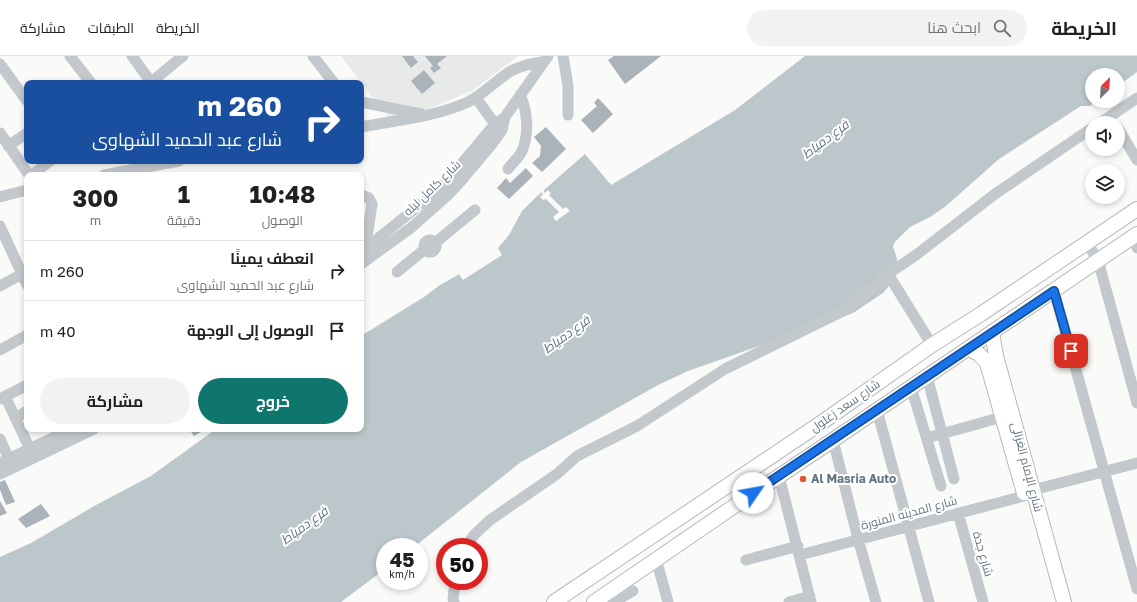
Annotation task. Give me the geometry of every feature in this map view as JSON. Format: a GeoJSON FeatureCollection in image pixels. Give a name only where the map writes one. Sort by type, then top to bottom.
{"type":"FeatureCollection","features":[{"type":"Feature","properties":{"kind":"main road","name":"شارع سعد زغلول"},"geometry":{"type":"LineString","coordinates":[[554,602],[736,480],[932,345],[981,314],[1137,209]]}},
{"type":"Feature","properties":{"kind":"main road","name":"شارع سعد زغلول"},"geometry":{"type":"LineString","coordinates":[[594,602],[736,504],[780,476],[1098,260],[1136,239]]}},
{"type":"Feature","properties":{"kind":"main road","name":"شارع الإمام الغزالى"},"geometry":{"type":"LineString","coordinates":[[992,332],[996,356],[1055,602]]}},
{"type":"Feature","properties":{"kind":"main road","name":"شارع الإمام الغزالى"},"geometry":{"type":"LineString","coordinates":[[968,349],[979,354],[987,363],[1002,417],[1029,493],[1064,602]]}},
{"type":"Feature","properties":{"kind":"main road"},"geometry":{"type":"LineString","coordinates":[[711,496],[710,499],[713,503],[736,504],[741,484],[736,480]]}},
{"type":"Feature","properties":{"kind":"street"},"geometry":{"type":"LineString","coordinates":[[70,56],[89,80]]}},
{"type":"Feature","properties":{"kind":"street"},"geometry":{"type":"LineString","coordinates":[[132,56],[148,80]]}},
{"type":"Feature","properties":{"kind":"street"},"geometry":{"type":"LineString","coordinates":[[154,80],[183,56]]}},
{"type":"Feature","properties":{"kind":"street"},"geometry":{"type":"LineString","coordinates":[[313,56],[332,80]]}},
{"type":"Feature","properties":{"kind":"street"},"geometry":{"type":"LineString","coordinates":[[562,56],[568,86],[568,116]]}},
{"type":"Feature","properties":{"kind":"street"},"geometry":{"type":"LineString","coordinates":[[364,126],[426,115],[457,106],[476,98],[510,72],[531,63],[546,59]]}},
{"type":"Feature","properties":{"kind":"street","name":"شارع كامل ليله"},"geometry":{"type":"LineString","coordinates":[[364,256],[448,195],[461,181],[492,144],[498,127],[546,59]]}},
{"type":"Feature","properties":{"kind":"street"},"geometry":{"type":"LineString","coordinates":[[0,65],[24,97]]}},
{"type":"Feature","properties":{"kind":"street"},"geometry":{"type":"LineString","coordinates":[[508,169],[520,154],[524,146],[526,115],[525,104],[520,95]]}},
{"type":"Feature","properties":{"kind":"street"},"geometry":{"type":"LineString","coordinates":[[476,98],[498,127]]}},
{"type":"Feature","properties":{"kind":"street"},"geometry":{"type":"LineString","coordinates":[[1116,116],[1137,98]]}},
{"type":"Feature","properties":{"kind":"street"},"geometry":{"type":"LineString","coordinates":[[364,103],[426,115]]}},
{"type":"Feature","properties":{"kind":"street"},"geometry":{"type":"LineString","coordinates":[[0,133],[28,172]]}},
{"type":"Feature","properties":{"kind":"street"},"geometry":{"type":"LineString","coordinates":[[472,538],[490,520],[557,474],[577,456],[637,426],[725,369],[847,310],[888,274],[916,255],[995,194],[1085,133]]}},
{"type":"Feature","properties":{"kind":"street"},"geometry":{"type":"LineString","coordinates":[[8,146],[24,135]]}},
{"type":"Feature","properties":{"kind":"street"},"geometry":{"type":"LineString","coordinates":[[1125,140],[1137,160]]}},
{"type":"Feature","properties":{"kind":"street"},"geometry":{"type":"LineString","coordinates":[[34,172],[46,164]]}},
{"type":"Feature","properties":{"kind":"street"},"geometry":{"type":"LineString","coordinates":[[120,172],[163,164]]}},
{"type":"Feature","properties":{"kind":"street"},"geometry":{"type":"LineString","coordinates":[[3,196],[24,181]]}},
{"type":"Feature","properties":{"kind":"street"},"geometry":{"type":"LineString","coordinates":[[3,196],[24,191]]}},
{"type":"Feature","properties":{"kind":"street"},"geometry":{"type":"LineString","coordinates":[[364,196],[369,198],[372,204],[364,251]]}},
{"type":"Feature","properties":{"kind":"street"},"geometry":{"type":"LineString","coordinates":[[397,272],[429,244],[475,210]]}},
{"type":"Feature","properties":{"kind":"street"},"geometry":{"type":"LineString","coordinates":[[408,223],[429,244]]}},
{"type":"Feature","properties":{"kind":"street"},"geometry":{"type":"LineString","coordinates":[[0,226],[24,278]]}},
{"type":"Feature","properties":{"kind":"street"},"geometry":{"type":"LineString","coordinates":[[1087,243],[1098,260],[1137,403]]}},
{"type":"Feature","properties":{"kind":"street"},"geometry":{"type":"LineString","coordinates":[[0,286],[22,274]]}},
{"type":"Feature","properties":{"kind":"street"},"geometry":{"type":"LineString","coordinates":[[888,274],[932,345]]}},
{"type":"Feature","properties":{"kind":"street"},"geometry":{"type":"LineString","coordinates":[[1054,291],[1137,589]]}},
{"type":"Feature","properties":{"kind":"street"},"geometry":{"type":"LineString","coordinates":[[0,350],[24,337]]}},
{"type":"Feature","properties":{"kind":"street"},"geometry":{"type":"LineString","coordinates":[[927,376],[954,479]]}},
{"type":"Feature","properties":{"kind":"street"},"geometry":{"type":"LineString","coordinates":[[24,386],[3,397],[30,449]]}},
{"type":"Feature","properties":{"kind":"street"},"geometry":{"type":"LineString","coordinates":[[912,386],[941,486]]}},
{"type":"Feature","properties":{"kind":"street"},"geometry":{"type":"LineString","coordinates":[[877,410],[929,602]]}},
{"type":"Feature","properties":{"kind":"street"},"geometry":{"type":"LineString","coordinates":[[15,418],[24,413]]}},
{"type":"Feature","properties":{"kind":"street"},"geometry":{"type":"LineString","coordinates":[[927,438],[1002,417]]}},
{"type":"Feature","properties":{"kind":"street"},"geometry":{"type":"LineString","coordinates":[[0,439],[5,461],[65,432]]}},
{"type":"Feature","properties":{"kind":"street"},"geometry":{"type":"LineString","coordinates":[[0,474],[88,432]]}},
{"type":"Feature","properties":{"kind":"street"},"geometry":{"type":"LineString","coordinates":[[833,440],[858,540],[876,602]]}},
{"type":"Feature","properties":{"kind":"street","name":"شارع المدينه المنورة"},"geometry":{"type":"LineString","coordinates":[[746,560],[858,540],[1137,463]]}},
{"type":"Feature","properties":{"kind":"street"},"geometry":{"type":"LineString","coordinates":[[780,476],[811,599],[789,602]]}},
{"type":"Feature","properties":{"kind":"street","name":"شارع جدة"},"geometry":{"type":"LineString","coordinates":[[958,513],[983,602]]}},
{"type":"Feature","properties":{"kind":"street"},"geometry":{"type":"LineString","coordinates":[[656,559],[668,602]]}},
{"type":"Feature","properties":{"kind":"street"},"geometry":{"type":"LineString","coordinates":[[454,590],[454,602]]}},
{"type":"Feature","properties":{"kind":"street"},"geometry":{"type":"LineString","coordinates":[[614,602],[633,591]]}},
{"type":"Feature","properties":{"kind":"shaded area"},"geometry":{"type":"Polygon","coordinates":[[[341,56],[518,56],[472,91],[425,110],[388,117],[364,86],[364,80],[359,80],[341,56]]]}},
{"type":"Feature","properties":{"kind":"water","name":"فرع دمياط"},"geometry":{"type":"Polygon","coordinates":[[[805,56],[1137,56],[1137,72],[1125,81],[1125,68],[1085,68],[1085,106],[1081,106],[999,159],[946,206],[930,217],[910,227],[893,246],[897,259],[896,272],[893,281],[883,293],[853,313],[688,371],[658,385],[521,462],[425,538],[376,538],[376,576],[341,602],[0,602],[0,557],[31,543],[96,505],[151,476],[212,432],[364,432],[364,334],[424,297],[440,285],[465,271],[498,248],[509,235],[522,211],[585,154],[611,185],[735,110],[805,56]]]}},
{"type":"Feature","properties":{"kind":"pier"},"geometry":{"type":"Polygon","coordinates":[[[543,190],[545,193],[548,190],[551,193],[549,195],[563,209],[566,207],[570,211],[556,221],[553,217],[559,212],[546,199],[543,200],[540,197],[543,194],[541,192],[543,190]]]}},
{"type":"Feature","properties":{"kind":"pier"},"geometry":{"type":"Polygon","coordinates":[[[498,248],[502,255],[463,280],[459,274],[498,248]]]}},
{"type":"Feature","properties":{"kind":"building"},"geometry":{"type":"Polygon","coordinates":[[[402,56],[413,56],[418,62],[411,68],[402,56]]]}},
{"type":"Feature","properties":{"kind":"building"},"geometry":{"type":"Polygon","coordinates":[[[425,56],[447,56],[437,64],[441,68],[434,73],[430,68],[433,66],[425,56]]]}},
{"type":"Feature","properties":{"kind":"building"},"geometry":{"type":"Polygon","coordinates":[[[614,56],[661,56],[625,84],[608,60],[614,56]]]}},
{"type":"Feature","properties":{"kind":"building"},"geometry":{"type":"Polygon","coordinates":[[[424,70],[435,83],[422,94],[411,81],[424,70]]]}},
{"type":"Feature","properties":{"kind":"building"},"geometry":{"type":"Polygon","coordinates":[[[598,98],[613,114],[593,133],[581,120],[597,106],[594,103],[598,98]]]}},
{"type":"Feature","properties":{"kind":"building"},"geometry":{"type":"Polygon","coordinates":[[[546,127],[566,149],[542,172],[532,163],[540,156],[541,146],[534,137],[546,127]]]}},
{"type":"Feature","properties":{"kind":"building"},"geometry":{"type":"Polygon","coordinates":[[[526,168],[533,176],[509,199],[497,188],[506,178],[510,183],[526,168]]]}},
{"type":"Feature","properties":{"kind":"building"},"geometry":{"type":"Polygon","coordinates":[[[191,432],[201,432],[194,436],[191,432]]]}},
{"type":"Feature","properties":{"kind":"building"},"geometry":{"type":"Polygon","coordinates":[[[5,480],[15,502],[6,505],[0,490],[0,482],[5,480]]]}},
{"type":"Feature","properties":{"kind":"building"},"geometry":{"type":"Polygon","coordinates":[[[0,501],[7,513],[0,516],[0,501]]]}},
{"type":"Feature","properties":{"kind":"building"},"geometry":{"type":"Polygon","coordinates":[[[41,504],[50,516],[26,528],[18,519],[41,504]]]}},
{"type":"Feature","properties":{"kind":"place","name":"Al Masria Auto"},"geometry":{"type":"Point","coordinates":[803,479]}},
{"type":"Feature","properties":{"kind":"route"},"geometry":{"type":"LineString","coordinates":[[753,493],[1054,291],[1071,351]]}}]}
